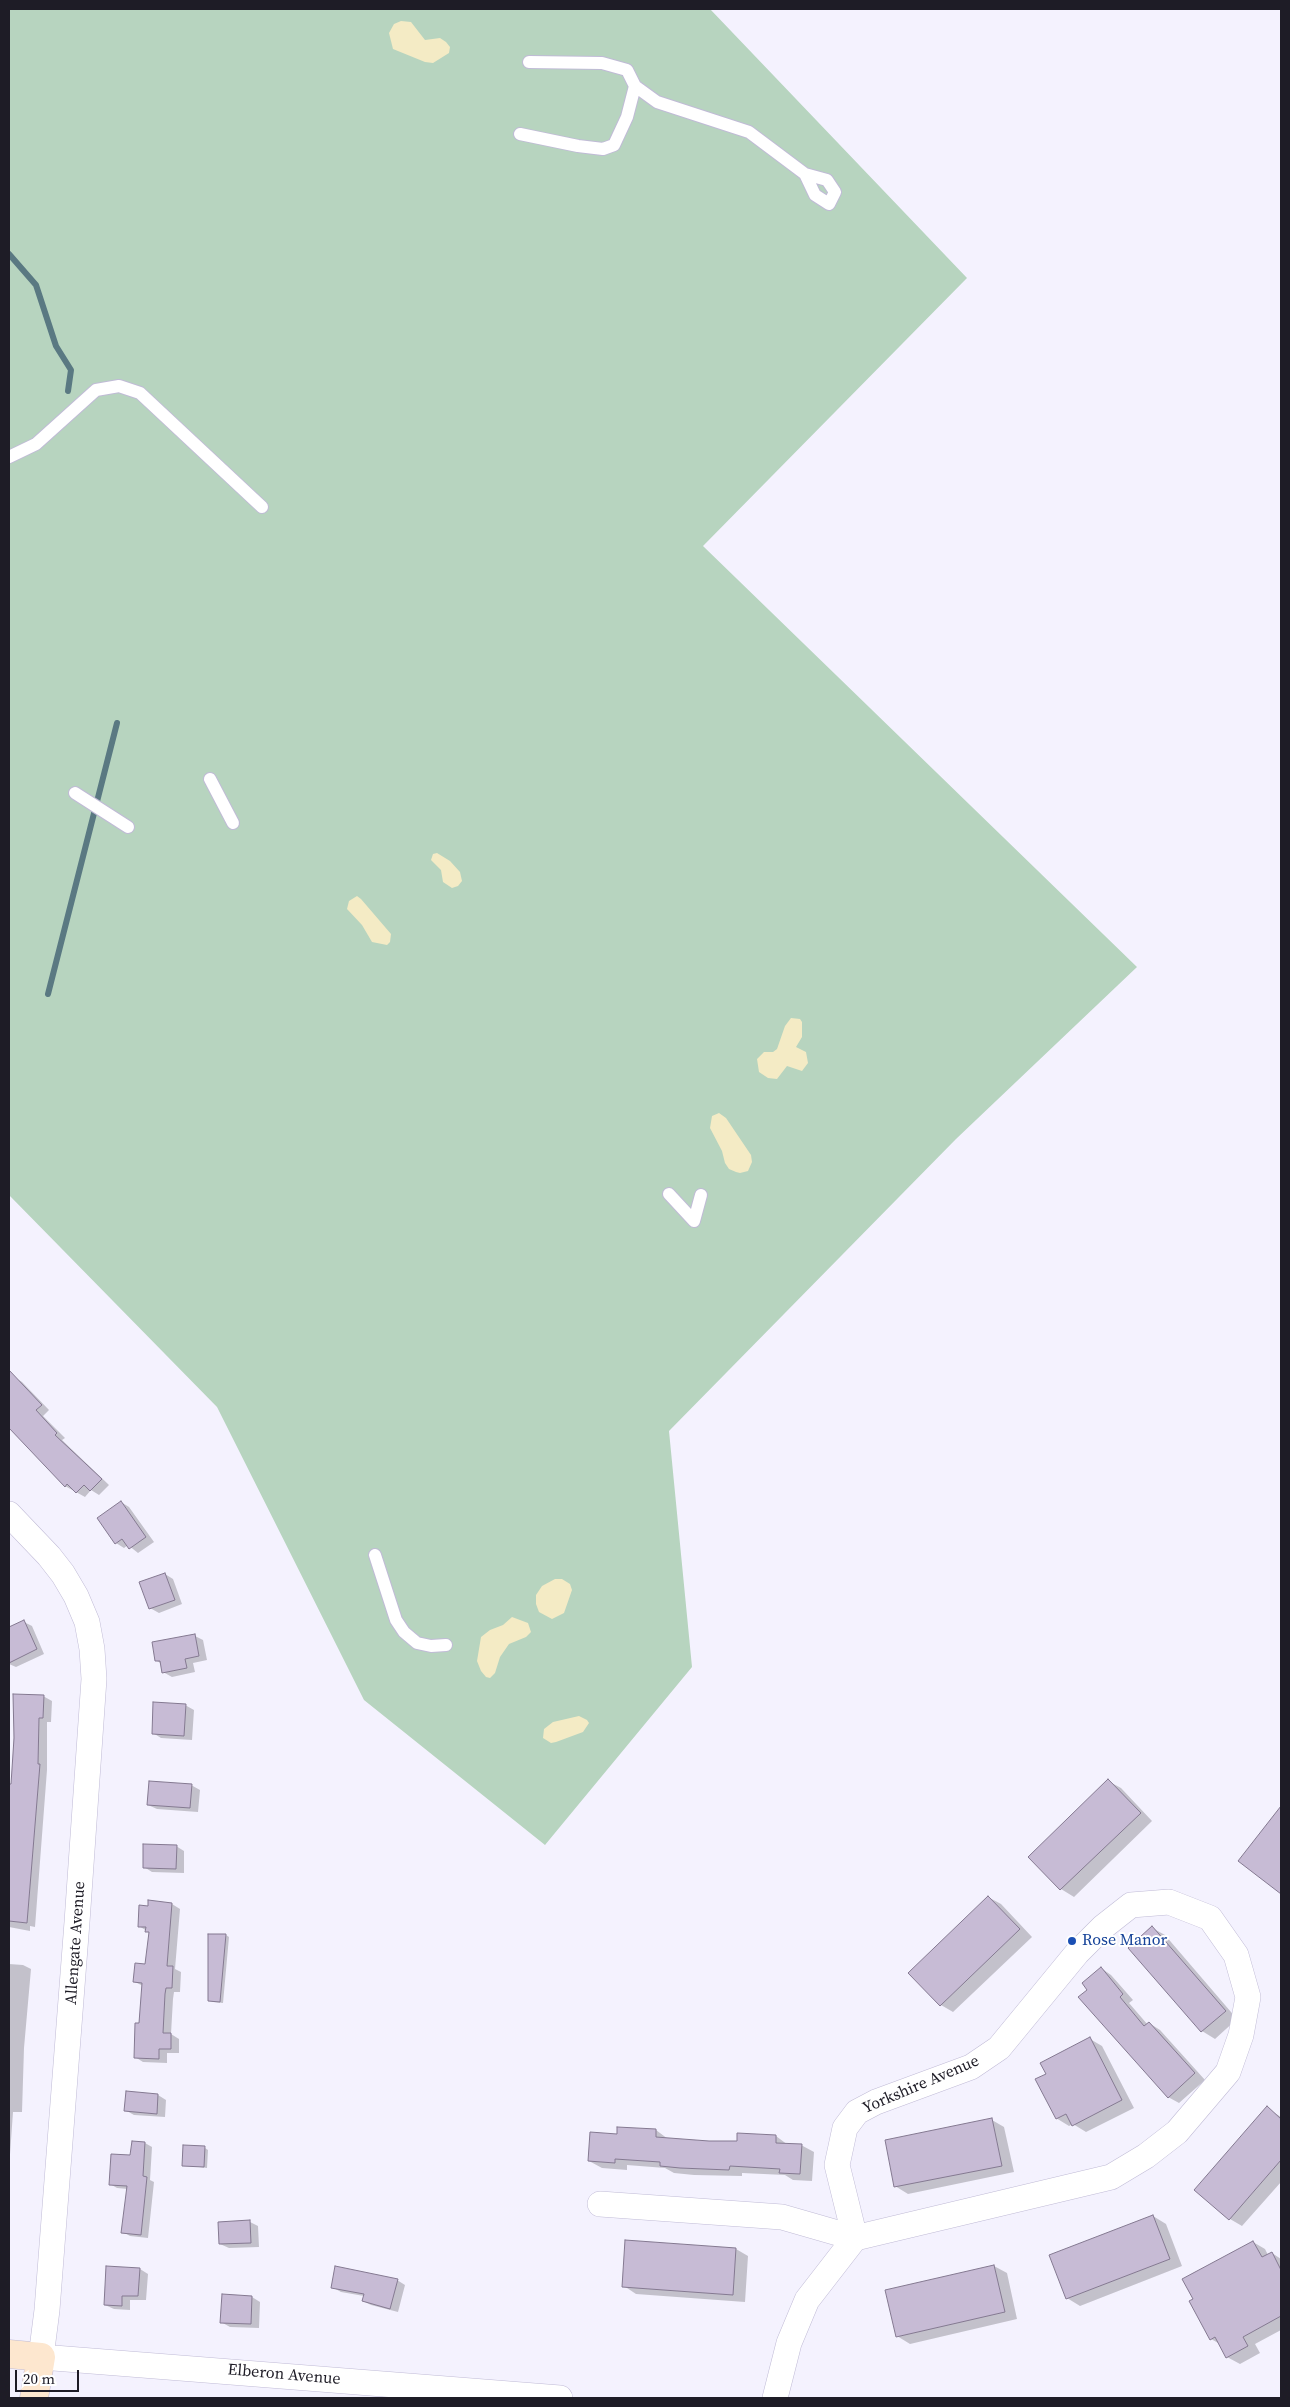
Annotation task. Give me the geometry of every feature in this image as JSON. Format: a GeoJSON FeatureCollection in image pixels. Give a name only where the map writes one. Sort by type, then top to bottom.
{"type":"FeatureCollection","features":[{"type":"Feature","properties":{"kind":"street","name":"Allengate Avenue"},"geometry":{"type":"LineString","coordinates":[[9,1514],[64,1574],[76,1596],[92,1649],[94,1679],[94,1709],[47,2310],[34,2398]]}},
{"type":"Feature","properties":{"kind":"street","name":"Yorkshire Avenue"},"geometry":{"type":"LineString","coordinates":[[1169,1902],[1210,1918],[1236,1955],[1248,1997],[1241,2035],[1228,2072],[1177,2132],[1146,2156],[1111,2177],[855,2238],[837,2165],[845,2128],[858,2112],[876,2102],[971,2067],[999,2048],[1077,1953],[1103,1927],[1131,1905],[1169,1902]]}},
{"type":"Feature","properties":{"kind":"street"},"geometry":{"type":"LineString","coordinates":[[600,2204],[782,2217],[855,2238],[807,2300],[789,2343],[775,2398]]}},
{"type":"Feature","properties":{"kind":"street","name":"Elberon Avenue"},"geometry":{"type":"LineString","coordinates":[[9,2354],[425,2392],[560,2398]]}},
{"type":"Feature","properties":{"kind":"lane"},"geometry":{"type":"LineString","coordinates":[[529,62],[602,62],[627,70],[635,86],[657,102],[749,132],[805,174]]}},
{"type":"Feature","properties":{"kind":"lane"},"geometry":{"type":"LineString","coordinates":[[520,134],[603,149],[614,145],[620,136],[635,86]]}},
{"type":"Feature","properties":{"kind":"lane"},"geometry":{"type":"LineString","coordinates":[[629,107],[648,96]]}},
{"type":"Feature","properties":{"kind":"lane"},"geometry":{"type":"LineString","coordinates":[[9,457],[36,444],[96,390],[119,386],[140,393],[262,507]]}},
{"type":"Feature","properties":{"kind":"lane"},"geometry":{"type":"LineString","coordinates":[[210,779],[232,823]]}},
{"type":"Feature","properties":{"kind":"lane"},"geometry":{"type":"LineString","coordinates":[[79,796],[128,827]]}},
{"type":"Feature","properties":{"kind":"lane"},"geometry":{"type":"LineString","coordinates":[[669,1194],[694,1221],[701,1195]]}},
{"type":"Feature","properties":{"kind":"lane"},"geometry":{"type":"LineString","coordinates":[[375,1555],[396,1620],[404,1632],[417,1643],[431,1646],[446,1645]]}},
{"type":"Feature","properties":{"kind":"green space"},"geometry":{"type":"Polygon","coordinates":[[[9,9],[710,9],[967,278],[703,546],[1137,967],[956,1139],[669,1431],[692,1667],[545,1845],[364,1700],[217,1407],[9,1195],[9,9]]]}},
{"type":"Feature","properties":{"kind":"sand"},"geometry":{"type":"Polygon","coordinates":[[[401,21],[411,22],[425,40],[440,38],[446,42],[450,47],[449,53],[433,63],[425,62],[393,49],[389,33],[394,24],[401,21]]]}},
{"type":"Feature","properties":{"kind":"sand"},"geometry":{"type":"Polygon","coordinates":[[[437,853],[450,861],[460,872],[462,881],[458,886],[452,888],[443,882],[441,870],[431,860],[433,854],[437,853]]]}},
{"type":"Feature","properties":{"kind":"sand"},"geometry":{"type":"Polygon","coordinates":[[[357,896],[391,934],[390,942],[387,945],[372,942],[362,925],[347,909],[349,901],[357,896]]]}},
{"type":"Feature","properties":{"kind":"sand"},"geometry":{"type":"Polygon","coordinates":[[[791,1018],[800,1019],[802,1022],[802,1037],[796,1047],[806,1052],[808,1063],[802,1071],[787,1066],[777,1079],[768,1078],[759,1072],[757,1059],[764,1052],[773,1052],[777,1049],[785,1026],[791,1018]]]}},
{"type":"Feature","properties":{"kind":"sand"},"geometry":{"type":"Polygon","coordinates":[[[719,1113],[726,1118],[751,1155],[752,1162],[748,1171],[736,1172],[729,1169],[725,1163],[722,1151],[710,1128],[712,1116],[719,1113]]]}},
{"type":"Feature","properties":{"kind":"sand"},"geometry":{"type":"Polygon","coordinates":[[[555,1579],[562,1579],[570,1584],[572,1590],[564,1613],[552,1619],[539,1612],[536,1604],[536,1595],[542,1586],[555,1579]]]}},
{"type":"Feature","properties":{"kind":"sand"},"geometry":{"type":"Polygon","coordinates":[[[512,1617],[528,1623],[531,1632],[526,1637],[509,1644],[500,1657],[495,1673],[490,1678],[486,1677],[477,1661],[481,1637],[490,1630],[503,1625],[512,1617]]]}},
{"type":"Feature","properties":{"kind":"sand"},"geometry":{"type":"Polygon","coordinates":[[[579,1716],[589,1723],[583,1732],[551,1743],[543,1738],[544,1729],[553,1722],[579,1716]]]}},
{"type":"Feature","properties":{"kind":"building"},"geometry":{"type":"Polygon","coordinates":[[[9,1370],[42,1405],[36,1410],[57,1433],[55,1435],[102,1479],[90,1491],[84,1485],[76,1493],[67,1484],[65,1487],[9,1428],[9,1370]]]}},
{"type":"Feature","properties":{"kind":"building"},"geometry":{"type":"Polygon","coordinates":[[[121,1501],[146,1537],[129,1549],[122,1539],[115,1544],[97,1518],[121,1501]]]}},
{"type":"Feature","properties":{"kind":"building"},"geometry":{"type":"Polygon","coordinates":[[[165,1573],[175,1600],[149,1609],[139,1582],[165,1573]]]}},
{"type":"Feature","properties":{"kind":"building"},"geometry":{"type":"Polygon","coordinates":[[[24,1620],[37,1649],[9,1663],[9,1627],[24,1620]]]}},
{"type":"Feature","properties":{"kind":"building"},"geometry":{"type":"Polygon","coordinates":[[[195,1634],[199,1656],[185,1659],[187,1668],[162,1673],[160,1661],[155,1661],[152,1642],[195,1634]]]}},
{"type":"Feature","properties":{"kind":"building"},"geometry":{"type":"Polygon","coordinates":[[[13,1694],[44,1695],[43,1718],[39,1718],[38,1764],[40,1764],[27,1923],[9,1921],[9,1784],[11,1784],[14,1738],[13,1694]]]}},
{"type":"Feature","properties":{"kind":"building"},"geometry":{"type":"Polygon","coordinates":[[[153,1702],[186,1704],[184,1736],[152,1734],[153,1702]]]}},
{"type":"Feature","properties":{"kind":"building"},"geometry":{"type":"Polygon","coordinates":[[[1108,1779],[1141,1813],[1060,1890],[1028,1857],[1108,1779]]]}},
{"type":"Feature","properties":{"kind":"building"},"geometry":{"type":"Polygon","coordinates":[[[149,1781],[192,1784],[190,1808],[147,1805],[149,1781]]]}},
{"type":"Feature","properties":{"kind":"building"},"geometry":{"type":"Polygon","coordinates":[[[1281,1806],[1281,1894],[1238,1861],[1281,1806]]]}},
{"type":"Feature","properties":{"kind":"building"},"geometry":{"type":"Polygon","coordinates":[[[143,1844],[177,1845],[176,1869],[143,1868],[143,1844]]]}},
{"type":"Feature","properties":{"kind":"building"},"geometry":{"type":"Polygon","coordinates":[[[988,1896],[1020,1929],[940,2006],[908,1973],[988,1896]]]}},
{"type":"Feature","properties":{"kind":"building"},"geometry":{"type":"Polygon","coordinates":[[[148,1900],[172,1903],[167,1966],[173,1966],[172,1988],[166,1988],[163,2033],[171,2033],[171,2049],[159,2049],[159,2059],[134,2058],[135,2023],[139,2023],[142,1983],[133,1982],[135,1963],[145,1964],[149,1932],[145,1932],[146,1927],[138,1927],[139,1905],[148,1906],[148,1900]]]}},
{"type":"Feature","properties":{"kind":"building"},"geometry":{"type":"Polygon","coordinates":[[[1152,1926],[1226,2011],[1201,2032],[1128,1948],[1152,1926]]]}},
{"type":"Feature","properties":{"kind":"building"},"geometry":{"type":"Polygon","coordinates":[[[208,1934],[226,1934],[220,2002],[208,2001],[208,1934]]]}},
{"type":"Feature","properties":{"kind":"building"},"geometry":{"type":"Polygon","coordinates":[[[1101,1967],[1123,1994],[1120,1997],[1144,2026],[1149,2022],[1195,2073],[1168,2098],[1078,1997],[1087,1990],[1082,1983],[1101,1967]]]}},
{"type":"Feature","properties":{"kind":"building"},"geometry":{"type":"Polygon","coordinates":[[[1090,2037],[1122,2100],[1072,2126],[1066,2114],[1056,2119],[1035,2079],[1046,2074],[1040,2063],[1090,2037]]]}},
{"type":"Feature","properties":{"kind":"building"},"geometry":{"type":"Polygon","coordinates":[[[126,2091],[158,2094],[157,2114],[124,2111],[126,2091]]]}},
{"type":"Feature","properties":{"kind":"building"},"geometry":{"type":"Polygon","coordinates":[[[1267,2106],[1281,2119],[1281,2160],[1229,2220],[1194,2190],[1267,2106]]]}},
{"type":"Feature","properties":{"kind":"building"},"geometry":{"type":"Polygon","coordinates":[[[992,2118],[1002,2166],[894,2187],[885,2140],[992,2118]]]}},
{"type":"Feature","properties":{"kind":"building"},"geometry":{"type":"Polygon","coordinates":[[[617,2127],[656,2129],[656,2137],[709,2141],[737,2141],[737,2133],[776,2135],[776,2143],[802,2144],[800,2174],[779,2173],[780,2169],[730,2166],[729,2170],[680,2168],[660,2166],[660,2162],[615,2159],[615,2163],[588,2161],[590,2132],[617,2134],[617,2127]]]}},
{"type":"Feature","properties":{"kind":"building"},"geometry":{"type":"Polygon","coordinates":[[[132,2141],[145,2142],[143,2176],[147,2177],[141,2235],[121,2233],[127,2186],[109,2185],[111,2154],[130,2155],[132,2141]]]}},
{"type":"Feature","properties":{"kind":"building"},"geometry":{"type":"Polygon","coordinates":[[[183,2145],[205,2146],[204,2167],[182,2166],[183,2145]]]}},
{"type":"Feature","properties":{"kind":"building"},"geometry":{"type":"Polygon","coordinates":[[[1153,2215],[1170,2259],[1066,2299],[1049,2255],[1153,2215]]]}},
{"type":"Feature","properties":{"kind":"building"},"geometry":{"type":"Polygon","coordinates":[[[250,2220],[251,2243],[219,2244],[218,2222],[250,2220]]]}},
{"type":"Feature","properties":{"kind":"building"},"geometry":{"type":"Polygon","coordinates":[[[625,2240],[736,2248],[733,2295],[622,2287],[625,2240]]]}},
{"type":"Feature","properties":{"kind":"building"},"geometry":{"type":"Polygon","coordinates":[[[1253,2241],[1262,2257],[1272,2252],[1281,2270],[1281,2316],[1243,2337],[1248,2346],[1226,2358],[1215,2337],[1210,2340],[1189,2301],[1193,2299],[1182,2279],[1253,2241]]]}},
{"type":"Feature","properties":{"kind":"building"},"geometry":{"type":"Polygon","coordinates":[[[994,2265],[1005,2312],[896,2337],[885,2290],[994,2265]]]}},
{"type":"Feature","properties":{"kind":"building"},"geometry":{"type":"Polygon","coordinates":[[[106,2266],[140,2268],[138,2296],[122,2296],[122,2306],[104,2305],[106,2266]]]}},
{"type":"Feature","properties":{"kind":"building"},"geometry":{"type":"Polygon","coordinates":[[[335,2266],[398,2279],[390,2309],[362,2301],[364,2294],[331,2288],[335,2266]]]}},
{"type":"Feature","properties":{"kind":"building"},"geometry":{"type":"Polygon","coordinates":[[[222,2294],[252,2296],[251,2324],[220,2323],[222,2294]]]}},
{"type":"Feature","properties":{"kind":"waterway"},"geometry":{"type":"LineString","coordinates":[[9,254],[36,285],[56,346],[71,370],[68,391]]}},
{"type":"Feature","properties":{"kind":"waterway"},"geometry":{"type":"LineString","coordinates":[[48,994],[117,723]]}},
{"type":"Feature","properties":{"kind":"place","name":"Rose Manor"},"geometry":{"type":"Point","coordinates":[1072,1941]}}]}
